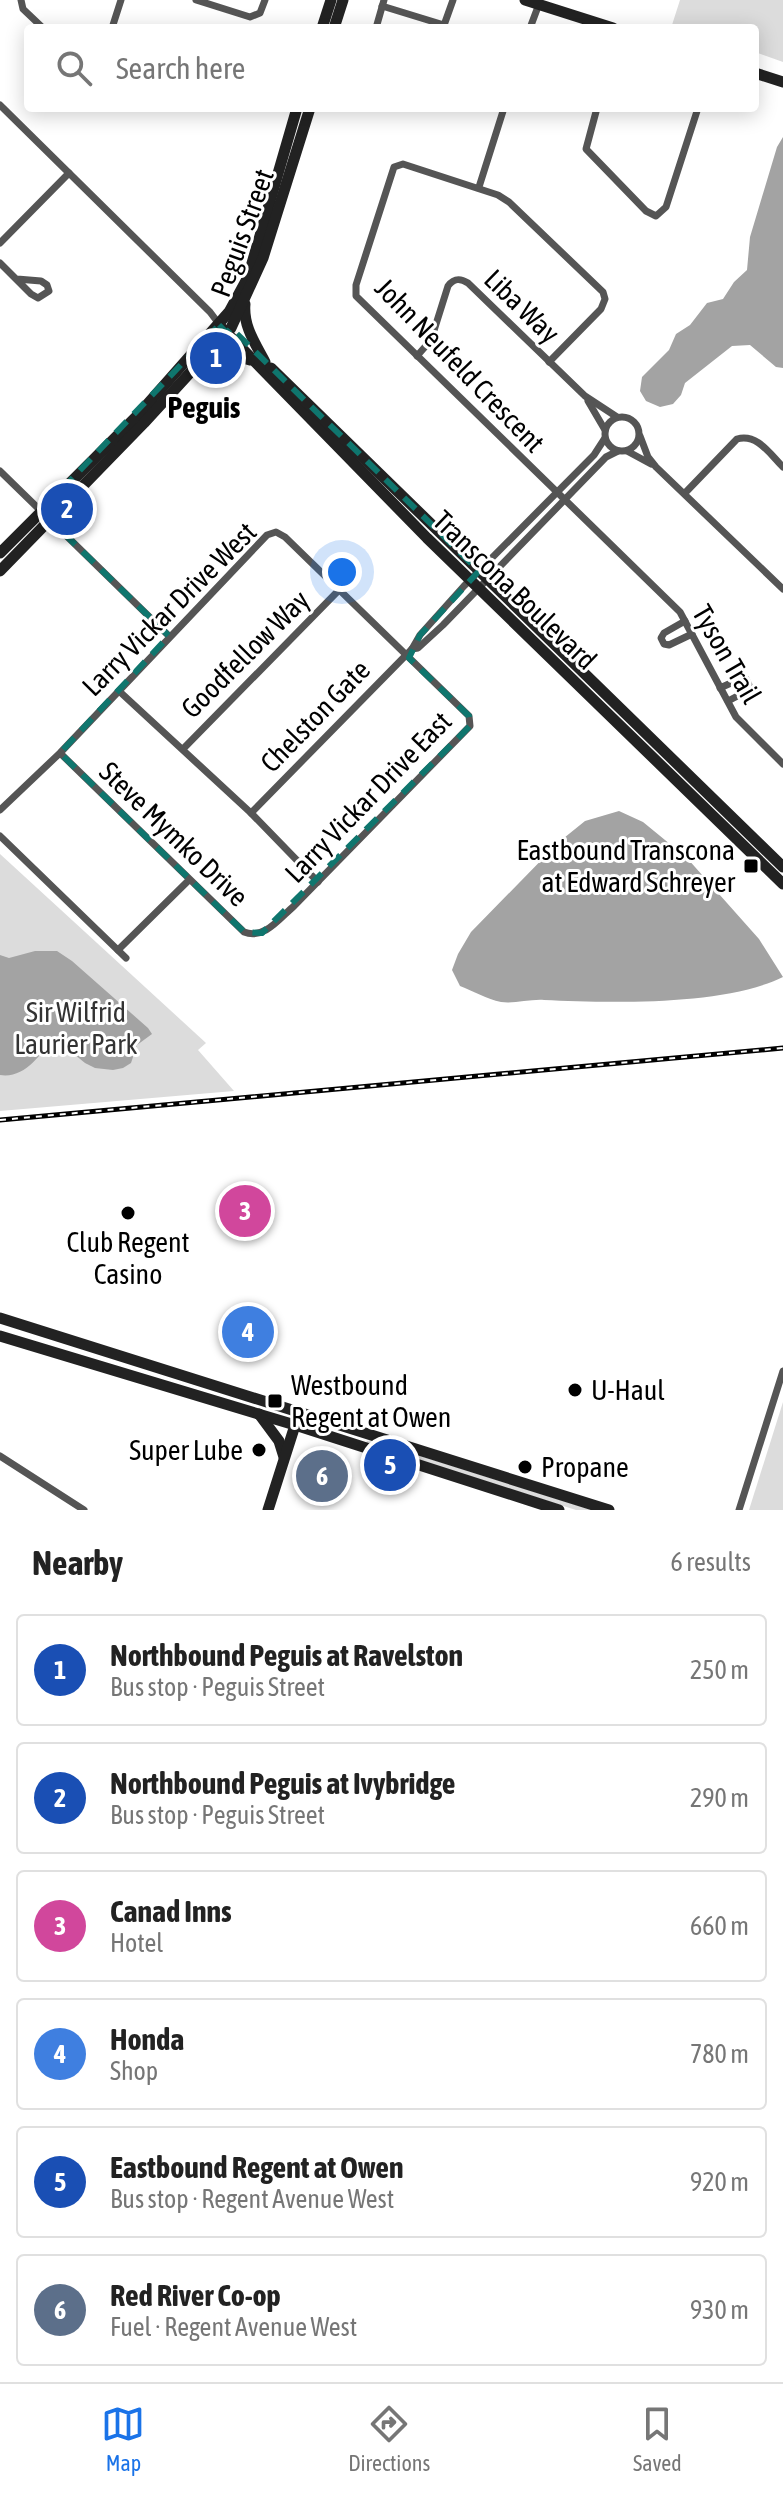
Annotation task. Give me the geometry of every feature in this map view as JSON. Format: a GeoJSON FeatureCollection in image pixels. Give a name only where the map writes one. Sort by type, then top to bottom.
{"type":"FeatureCollection","features":[{"type":"Feature","properties":{"kind":"street"},"geometry":{"type":"LineString","coordinates":[[21,0],[23,9],[39,24]]}},
{"type":"Feature","properties":{"kind":"street"},"geometry":{"type":"LineString","coordinates":[[113,24],[121,0]]}},
{"type":"Feature","properties":{"kind":"street"},"geometry":{"type":"LineString","coordinates":[[196,0],[250,17],[260,13],[265,0]]}},
{"type":"Feature","properties":{"kind":"street"},"geometry":{"type":"LineString","coordinates":[[323,24],[331,0]]}},
{"type":"Feature","properties":{"kind":"street"},"geometry":{"type":"LineString","coordinates":[[335,24],[343,0]]}},
{"type":"Feature","properties":{"kind":"street"},"geometry":{"type":"LineString","coordinates":[[445,24],[453,0]]}},
{"type":"Feature","properties":{"kind":"street"},"geometry":{"type":"LineString","coordinates":[[525,0],[602,24]]}},
{"type":"Feature","properties":{"kind":"street"},"geometry":{"type":"LineString","coordinates":[[531,24],[539,2]]}},
{"type":"Feature","properties":{"kind":"street"},"geometry":{"type":"LineString","coordinates":[[377,24],[383,3],[436,24]]}},
{"type":"Feature","properties":{"kind":"street"},"geometry":{"type":"LineString","coordinates":[[759,74],[783,82]]}},
{"type":"Feature","properties":{"kind":"street"},"geometry":{"type":"LineString","coordinates":[[0,105],[225,326]]}},
{"type":"Feature","properties":{"kind":"street","name":"Peguis Street"},"geometry":{"type":"LineString","coordinates":[[0,571],[46,515],[225,326],[248,277],[296,112]]}},
{"type":"Feature","properties":{"kind":"street","name":"Peguis Street"},"geometry":{"type":"LineString","coordinates":[[0,553],[46,515],[193,371],[246,300],[263,258],[309,112]]}},
{"type":"Feature","properties":{"kind":"street"},"geometry":{"type":"LineString","coordinates":[[479,187],[503,112]]}},
{"type":"Feature","properties":{"kind":"street"},"geometry":{"type":"LineString","coordinates":[[596,112],[586,149],[646,211],[656,216],[666,207],[697,112]]}},
{"type":"Feature","properties":{"kind":"street","name":"John Neufeld Crescent"},"geometry":{"type":"LineString","coordinates":[[549,362],[601,309],[604,295],[509,202],[479,187],[398,165],[392,170],[354,290],[360,302],[563,501]]}},
{"type":"Feature","properties":{"kind":"street"},"geometry":{"type":"LineString","coordinates":[[0,243],[69,173]]}},
{"type":"Feature","properties":{"kind":"street"},"geometry":{"type":"LineString","coordinates":[[0,263],[17,279]]}},
{"type":"Feature","properties":{"kind":"street","name":"Liba Way"},"geometry":{"type":"LineString","coordinates":[[417,356],[433,335],[448,286],[461,279],[585,396],[617,417]]}},
{"type":"Feature","properties":{"kind":"street"},"geometry":{"type":"LineString","coordinates":[[246,300],[244,316],[260,362]]}},
{"type":"Feature","properties":{"kind":"street","name":"Transcona Boulevard"},"geometry":{"type":"LineString","coordinates":[[225,326],[783,884]]}},
{"type":"Feature","properties":{"kind":"street"},"geometry":{"type":"LineString","coordinates":[[193,371],[229,354],[260,362]]}},
{"type":"Feature","properties":{"kind":"street","name":"Liba Way"},"geometry":{"type":"LineString","coordinates":[[585,396],[605,434]]}},
{"type":"Feature","properties":{"kind":"street"},"geometry":{"type":"LineString","coordinates":[[479,580],[594,455],[609,422],[625,416],[634,420],[639,427],[642,445],[656,467],[783,589]]}},
{"type":"Feature","properties":{"kind":"street"},"geometry":{"type":"LineString","coordinates":[[605,434],[610,446],[656,467]]}},
{"type":"Feature","properties":{"kind":"street"},"geometry":{"type":"LineString","coordinates":[[479,580],[606,457],[635,445],[640,436]]}},
{"type":"Feature","properties":{"kind":"street"},"geometry":{"type":"LineString","coordinates":[[685,493],[737,439],[753,438],[783,467]]}},
{"type":"Feature","properties":{"kind":"street"},"geometry":{"type":"LineString","coordinates":[[0,471],[169,636]]}},
{"type":"Feature","properties":{"kind":"street","name":"Tyson Trail"},"geometry":{"type":"LineString","coordinates":[[563,501],[680,612],[736,717],[783,764]]}},
{"type":"Feature","properties":{"kind":"street","name":"Larry Vickar Drive West"},"geometry":{"type":"LineString","coordinates":[[0,810],[60,753],[267,535],[276,532],[285,537],[409,652]]}},
{"type":"Feature","properties":{"kind":"street","name":"Transcona Boulevard"},"geometry":{"type":"LineString","coordinates":[[479,580],[783,867]]}},
{"type":"Feature","properties":{"kind":"street","name":"Chelston Gate"},"geometry":{"type":"LineString","coordinates":[[409,652],[420,635],[479,580]]}},
{"type":"Feature","properties":{"kind":"street","name":"Chelston Gate"},"geometry":{"type":"LineString","coordinates":[[251,813],[409,652],[426,640],[479,580]]}},
{"type":"Feature","properties":{"kind":"street","name":"Goodfellow Way"},"geometry":{"type":"LineString","coordinates":[[183,749],[339,590]]}},
{"type":"Feature","properties":{"kind":"street"},"geometry":{"type":"LineString","coordinates":[[685,621],[664,633],[661,638],[664,644],[669,645],[692,634]]}},
{"type":"Feature","properties":{"kind":"street","name":"Larry Vickar Drive East"},"geometry":{"type":"LineString","coordinates":[[262,933],[318,882],[470,726],[469,716],[409,652]]}},
{"type":"Feature","properties":{"kind":"street"},"geometry":{"type":"LineString","coordinates":[[720,688],[746,679],[749,685],[747,691],[728,701]]}},
{"type":"Feature","properties":{"kind":"street"},"geometry":{"type":"LineString","coordinates":[[119,691],[251,813],[318,882]]}},
{"type":"Feature","properties":{"kind":"street","name":"Steve Mymko Drive"},"geometry":{"type":"LineString","coordinates":[[60,753],[244,932],[253,935],[262,933]]}},
{"type":"Feature","properties":{"kind":"street"},"geometry":{"type":"LineString","coordinates":[[0,836],[126,958]]}},
{"type":"Feature","properties":{"kind":"street"},"geometry":{"type":"LineString","coordinates":[[118,950],[189,880]]}},
{"type":"Feature","properties":{"kind":"street"},"geometry":{"type":"LineString","coordinates":[[559,1510],[297,1419],[4,1319],[1,1338],[259,1414],[297,1419],[609,1510]]}},
{"type":"Feature","properties":{"kind":"street"},"geometry":{"type":"LineString","coordinates":[[739,1510],[783,1371]]}},
{"type":"Feature","properties":{"kind":"street"},"geometry":{"type":"LineString","coordinates":[[259,1414],[279,1441],[285,1457]]}},
{"type":"Feature","properties":{"kind":"street"},"geometry":{"type":"LineString","coordinates":[[268,1510],[297,1419]]}},
{"type":"Feature","properties":{"kind":"street"},"geometry":{"type":"LineString","coordinates":[[0,1456],[84,1510]]}},
{"type":"Feature","properties":{"kind":"highlighted area"},"geometry":{"type":"Polygon","coordinates":[[[219,325],[227,333],[231,328],[479,571],[420,635],[409,658],[469,716],[470,726],[262,933],[244,932],[60,753],[169,636],[41,511],[219,325]]]}},
{"type":"Feature","properties":{"kind":"green space"},"geometry":{"type":"Polygon","coordinates":[[[680,0],[783,0],[783,62],[759,53],[759,24],[672,24],[680,0]]]}},
{"type":"Feature","properties":{"kind":"green space","name":"Sir Wilfrid Laurier Park"},"geometry":{"type":"Polygon","coordinates":[[[0,854],[206,1043],[198,1050],[234,1091],[0,1111],[0,854]]]}},
{"type":"Feature","properties":{"kind":"green space"},"geometry":{"type":"Polygon","coordinates":[[[783,1402],[783,1510],[749,1510],[783,1402]]]}},
{"type":"Feature","properties":{"kind":"green space"},"geometry":{"type":"Polygon","coordinates":[[[367,1441],[389,1446],[592,1510],[576,1510],[367,1441]]]}},
{"type":"Feature","properties":{"kind":"shaded area"},"geometry":{"type":"Polygon","coordinates":[[[783,137],[783,368],[776,367],[750,345],[732,346],[685,383],[681,395],[673,404],[660,407],[646,401],[640,391],[642,377],[669,350],[676,334],[690,325],[707,303],[723,299],[747,270],[750,237],[777,147],[783,137]]]}},
{"type":"Feature","properties":{"kind":"shaded area"},"geometry":{"type":"Polygon","coordinates":[[[619,811],[643,822],[687,858],[759,939],[783,977],[730,993],[633,1002],[501,1002],[460,986],[452,970],[471,932],[559,842],[585,821],[619,811]]]}},
{"type":"Feature","properties":{"kind":"shaded area"},"geometry":{"type":"Polygon","coordinates":[[[35,951],[57,951],[72,961],[148,1028],[152,1034],[137,1045],[131,1063],[113,1070],[95,1068],[53,1037],[24,1069],[0,1075],[0,955],[9,958],[35,951]]]}},
{"type":"Feature","properties":{"kind":"railway"},"geometry":{"type":"LineString","coordinates":[[0,1120],[783,1048]]}},
{"type":"Feature","properties":{"kind":"place","name":"Northbound Peguis at Ravelston"},"geometry":{"type":"Point","coordinates":[216,358]}},
{"type":"Feature","properties":{"kind":"place","name":"Northbound Peguis at Ivybridge"},"geometry":{"type":"Point","coordinates":[67,509]}},
{"type":"Feature","properties":{"kind":"place","name":"Eastbound Transcona at Edward Schreyer"},"geometry":{"type":"Point","coordinates":[751,866]}},
{"type":"Feature","properties":{"kind":"place","name":"Canad Inns"},"geometry":{"type":"Point","coordinates":[245,1211]}},
{"type":"Feature","properties":{"kind":"place","name":"Club Regent Casino"},"geometry":{"type":"Point","coordinates":[128,1213]}},
{"type":"Feature","properties":{"kind":"place","name":"Honda"},"geometry":{"type":"Point","coordinates":[248,1332]}},
{"type":"Feature","properties":{"kind":"place","name":"U-Haul"},"geometry":{"type":"Point","coordinates":[575,1390]}},
{"type":"Feature","properties":{"kind":"place","name":"Westbound Regent at Owen"},"geometry":{"type":"Point","coordinates":[275,1401]}},
{"type":"Feature","properties":{"kind":"place","name":"Super Lube"},"geometry":{"type":"Point","coordinates":[259,1450]}},
{"type":"Feature","properties":{"kind":"place","name":"Eastbound Regent at Owen"},"geometry":{"type":"Point","coordinates":[390,1465]}},
{"type":"Feature","properties":{"kind":"place","name":"Propane"},"geometry":{"type":"Point","coordinates":[525,1467]}},
{"type":"Feature","properties":{"kind":"place","name":"Red River Co-op"},"geometry":{"type":"Point","coordinates":[322,1476]}},
{"type":"Feature","properties":{"kind":"district","name":"Peguis"},"geometry":{"type":"Point","coordinates":[204,407]}}]}
